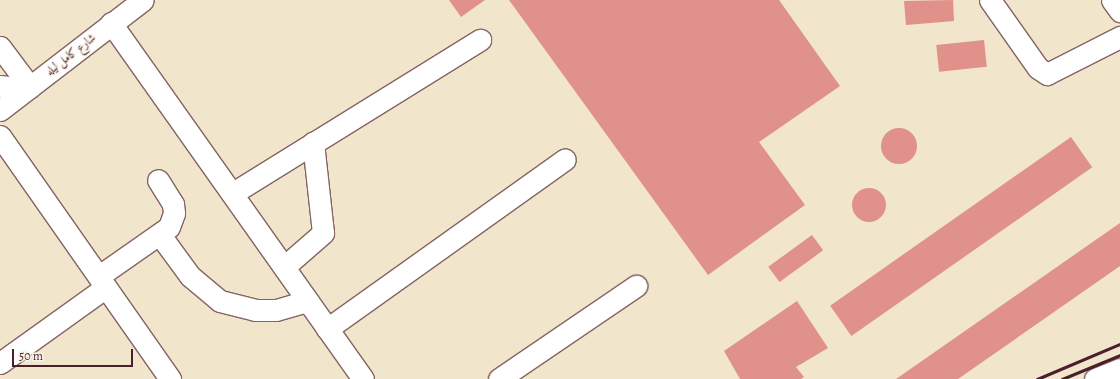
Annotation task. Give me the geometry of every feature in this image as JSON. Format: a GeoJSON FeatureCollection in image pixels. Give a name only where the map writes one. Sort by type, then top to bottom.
{"type":"FeatureCollection","features":[{"type":"Feature","properties":{"kind":"street","name":"شارع كامل ليله"},"geometry":{"type":"LineString","coordinates":[[0,110],[111,23],[143,0]]}},
{"type":"Feature","properties":{"kind":"street"},"geometry":{"type":"LineString","coordinates":[[990,0],[1038,68],[1047,74],[1120,38]]}},
{"type":"Feature","properties":{"kind":"street"},"geometry":{"type":"LineString","coordinates":[[1112,0],[1120,11]]}},
{"type":"Feature","properties":{"kind":"street"},"geometry":{"type":"LineString","coordinates":[[111,23],[233,193],[363,379]]}},
{"type":"Feature","properties":{"kind":"street"},"geometry":{"type":"LineString","coordinates":[[233,193],[480,40]]}},
{"type":"Feature","properties":{"kind":"street"},"geometry":{"type":"LineString","coordinates":[[0,47],[29,88]]}},
{"type":"Feature","properties":{"kind":"street"},"geometry":{"type":"LineString","coordinates":[[0,86],[29,88]]}},
{"type":"Feature","properties":{"kind":"street"},"geometry":{"type":"LineString","coordinates":[[0,136],[170,379]]}},
{"type":"Feature","properties":{"kind":"street"},"geometry":{"type":"LineString","coordinates":[[284,267],[323,234],[314,143]]}},
{"type":"Feature","properties":{"kind":"street"},"geometry":{"type":"LineString","coordinates":[[327,329],[565,160]]}},
{"type":"Feature","properties":{"kind":"street"},"geometry":{"type":"LineString","coordinates":[[0,363],[169,227],[174,212],[158,180]]}},
{"type":"Feature","properties":{"kind":"street"},"geometry":{"type":"LineString","coordinates":[[160,235],[190,276],[220,301],[255,310],[276,310],[308,301]]}},
{"type":"Feature","properties":{"kind":"street"},"geometry":{"type":"LineString","coordinates":[[499,379],[636,286]]}},
{"type":"Feature","properties":{"kind":"street"},"geometry":{"type":"LineString","coordinates":[[1095,379],[1120,369]]}},
{"type":"Feature","properties":{"kind":"building"},"geometry":{"type":"Polygon","coordinates":[[[449,0],[485,0],[461,17],[449,0]]]}},
{"type":"Feature","properties":{"kind":"building"},"geometry":{"type":"Polygon","coordinates":[[[509,0],[779,0],[840,86],[759,142],[805,205],[708,275],[509,0]]]}},
{"type":"Feature","properties":{"kind":"building"},"geometry":{"type":"Polygon","coordinates":[[[953,0],[954,21],[906,25],[904,1],[953,0]]]}},
{"type":"Feature","properties":{"kind":"building"},"geometry":{"type":"Polygon","coordinates":[[[984,40],[987,67],[939,72],[936,45],[984,40]]]}},
{"type":"Feature","properties":{"kind":"building"},"geometry":{"type":"Polygon","coordinates":[[[899,128],[909,131],[914,136],[917,146],[914,156],[909,161],[899,164],[889,161],[884,156],[881,146],[884,136],[889,131],[899,128]]]}},
{"type":"Feature","properties":{"kind":"building"},"geometry":{"type":"Polygon","coordinates":[[[1071,137],[1092,167],[851,336],[830,306],[1071,137]]]}},
{"type":"Feature","properties":{"kind":"building"},"geometry":{"type":"Polygon","coordinates":[[[869,188],[875,189],[881,193],[885,199],[885,211],[881,217],[875,221],[869,222],[863,221],[857,217],[853,211],[852,205],[853,199],[857,193],[863,189],[869,188]]]}},
{"type":"Feature","properties":{"kind":"building"},"geometry":{"type":"Polygon","coordinates":[[[1120,223],[1120,266],[958,379],[896,379],[1120,223]]]}},
{"type":"Feature","properties":{"kind":"building"},"geometry":{"type":"Polygon","coordinates":[[[812,235],[823,250],[779,282],[768,267],[812,235]]]}},
{"type":"Feature","properties":{"kind":"building"},"geometry":{"type":"Polygon","coordinates":[[[797,301],[828,348],[796,367],[804,377],[801,379],[740,379],[724,351],[797,301]]]}},
{"type":"Feature","properties":{"kind":"railway"},"geometry":{"type":"LineString","coordinates":[[1037,379],[1120,344]]}},
{"type":"Feature","properties":{"kind":"railway"},"geometry":{"type":"LineString","coordinates":[[1062,379],[1120,355]]}}]}
